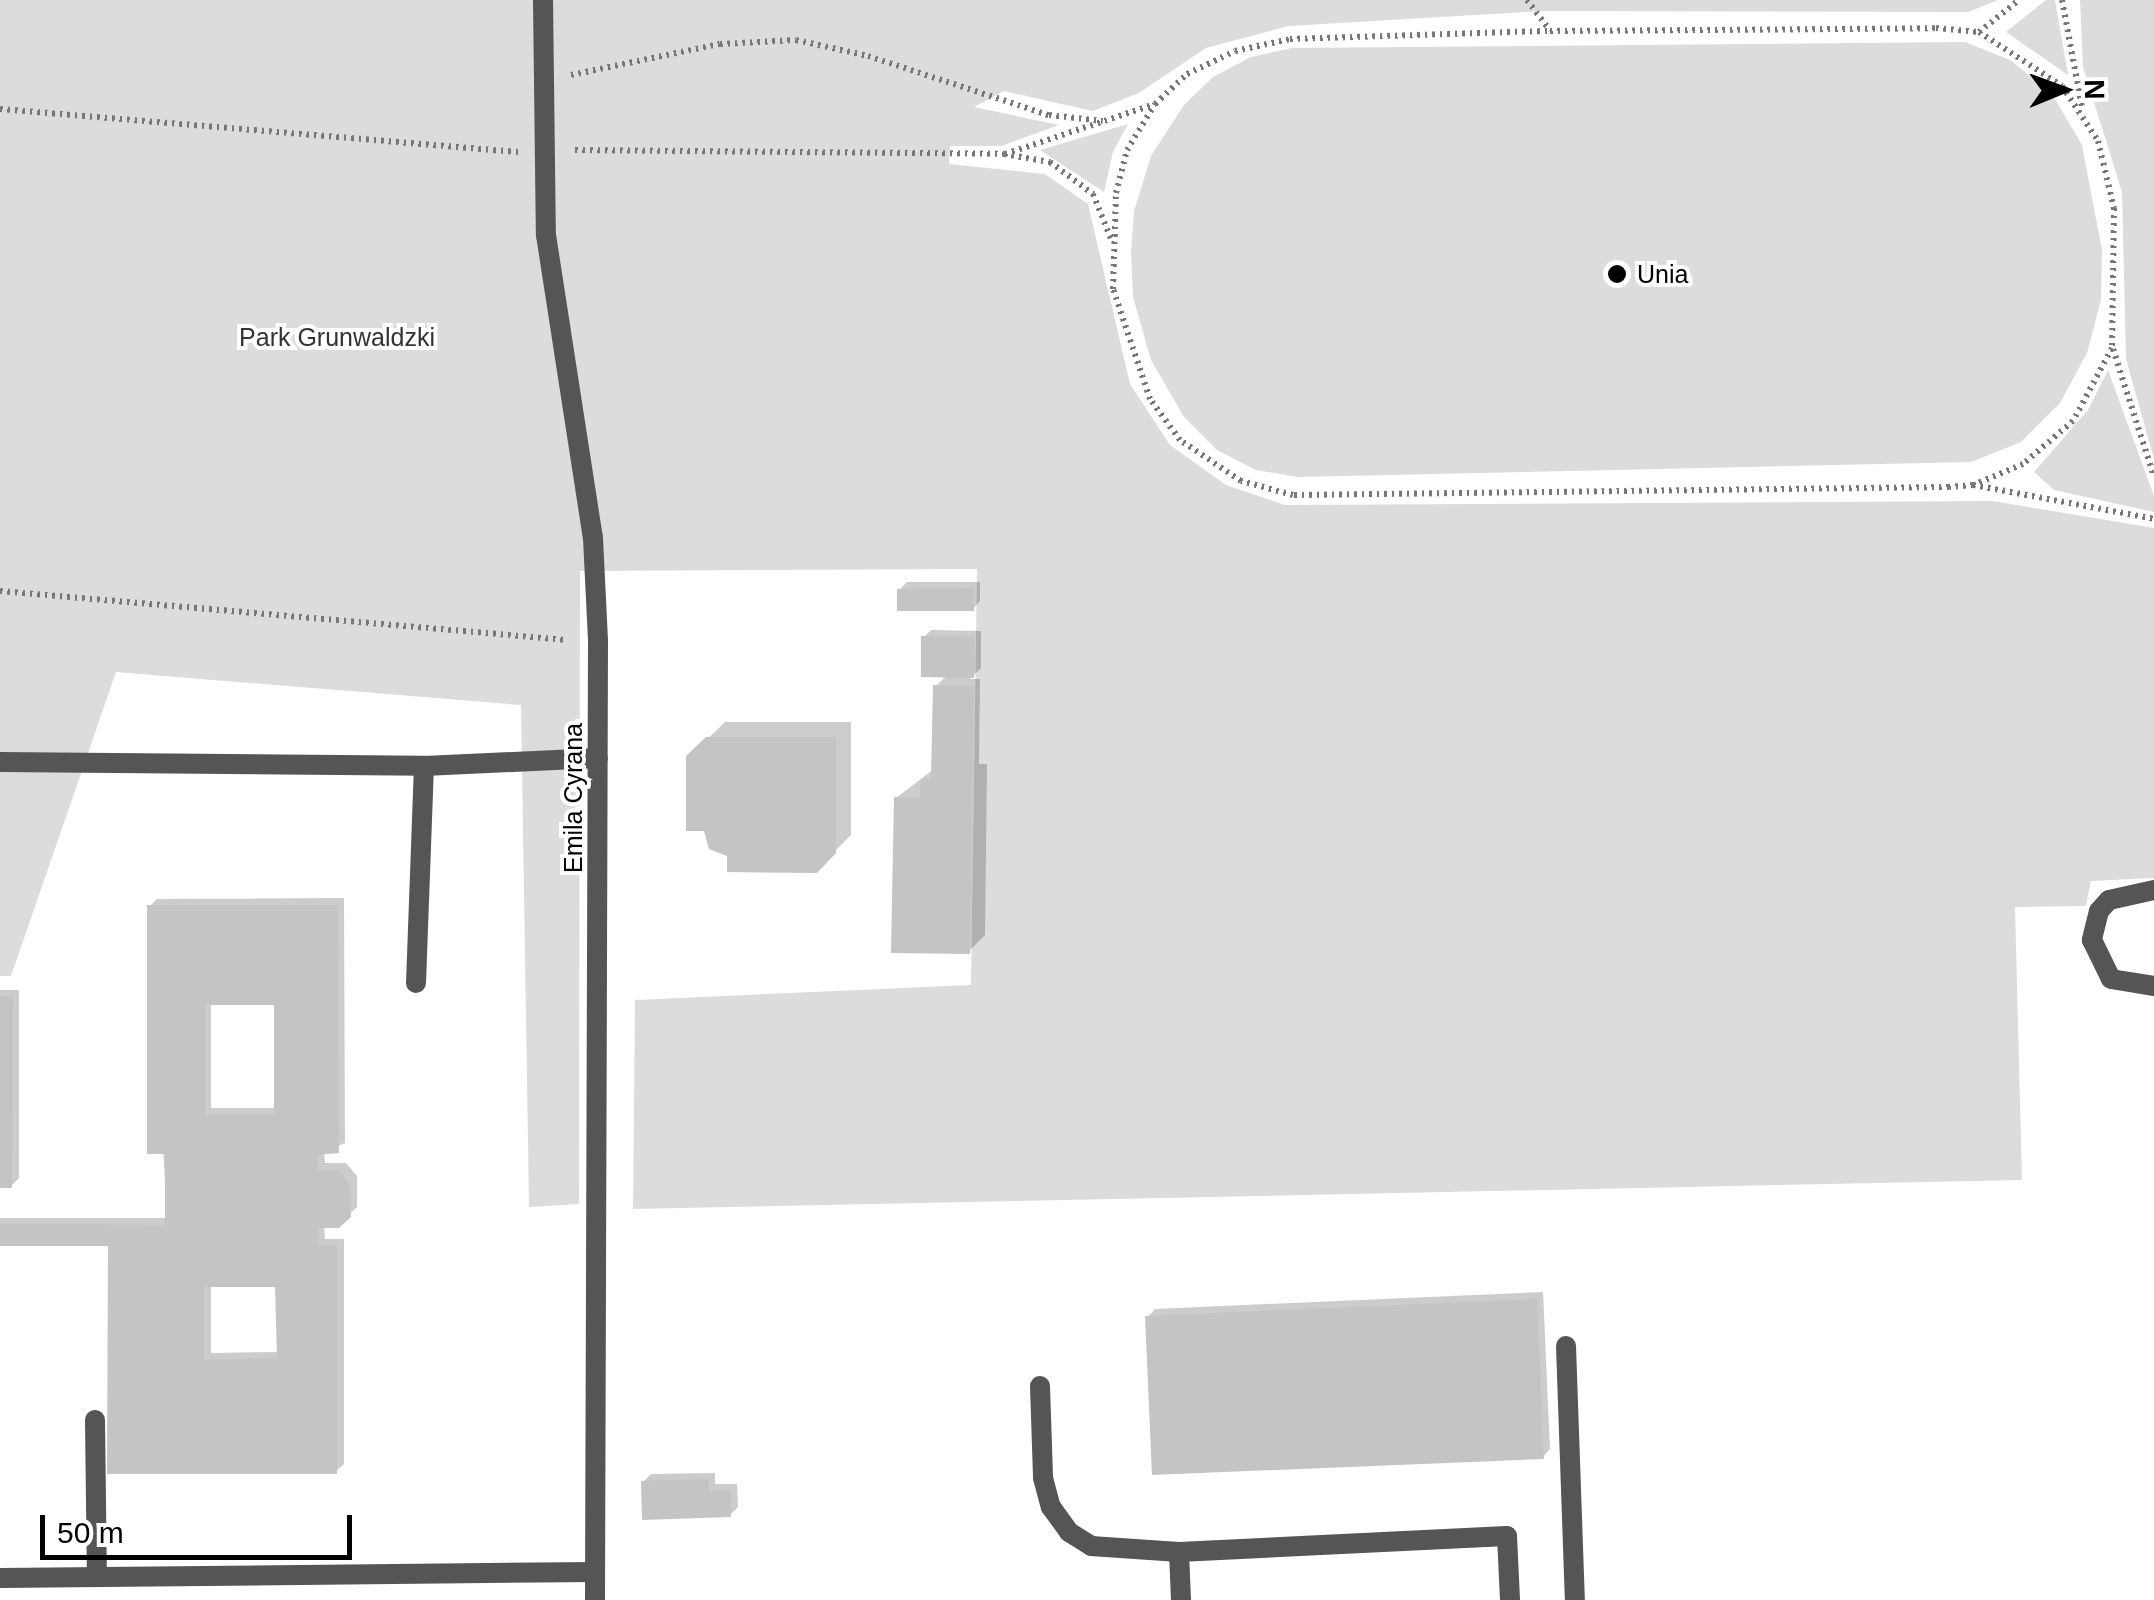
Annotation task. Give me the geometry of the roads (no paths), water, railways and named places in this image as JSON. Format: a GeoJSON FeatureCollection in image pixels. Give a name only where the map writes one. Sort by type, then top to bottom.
{"type":"FeatureCollection","features":[{"type":"Feature","properties":{"kind":"street","name":"Emila Cyrana"},"geometry":{"type":"LineString","coordinates":[[543,0],[541,154],[549,268],[593,538],[598,642],[596,1600]]}},
{"type":"Feature","properties":{"kind":"street"},"geometry":{"type":"LineString","coordinates":[[0,762],[424,766],[598,758]]}},
{"type":"Feature","properties":{"kind":"street"},"geometry":{"type":"LineString","coordinates":[[416,984],[424,766]]}},
{"type":"Feature","properties":{"kind":"street"},"geometry":{"type":"LineString","coordinates":[[2154,890],[2109,900],[2098,912],[2092,940],[2111,979],[2154,986]]}},
{"type":"Feature","properties":{"kind":"street"},"geometry":{"type":"LineString","coordinates":[[1566,1346],[1576,1600]]}},
{"type":"Feature","properties":{"kind":"street"},"geometry":{"type":"LineString","coordinates":[[1040,1386],[1043,1478],[1069,1532],[1105,1549],[1178,1552],[1507,1536],[1510,1600]]}},
{"type":"Feature","properties":{"kind":"street"},"geometry":{"type":"LineString","coordinates":[[95,1420],[97,1577]]}},
{"type":"Feature","properties":{"kind":"street"},"geometry":{"type":"LineString","coordinates":[[1178,1552],[1181,1600]]}},
{"type":"Feature","properties":{"kind":"street"},"geometry":{"type":"LineString","coordinates":[[0,1578],[595,1572]]}},
{"type":"Feature","properties":{"kind":"place","name":"Unia"},"geometry":{"type":"Point","coordinates":[1617,274]}},
{"type":"Feature","properties":{"kind":"park label","name":"Park Grunwaldzki"},"geometry":{"type":"Point","coordinates":[337,337]}}]}
